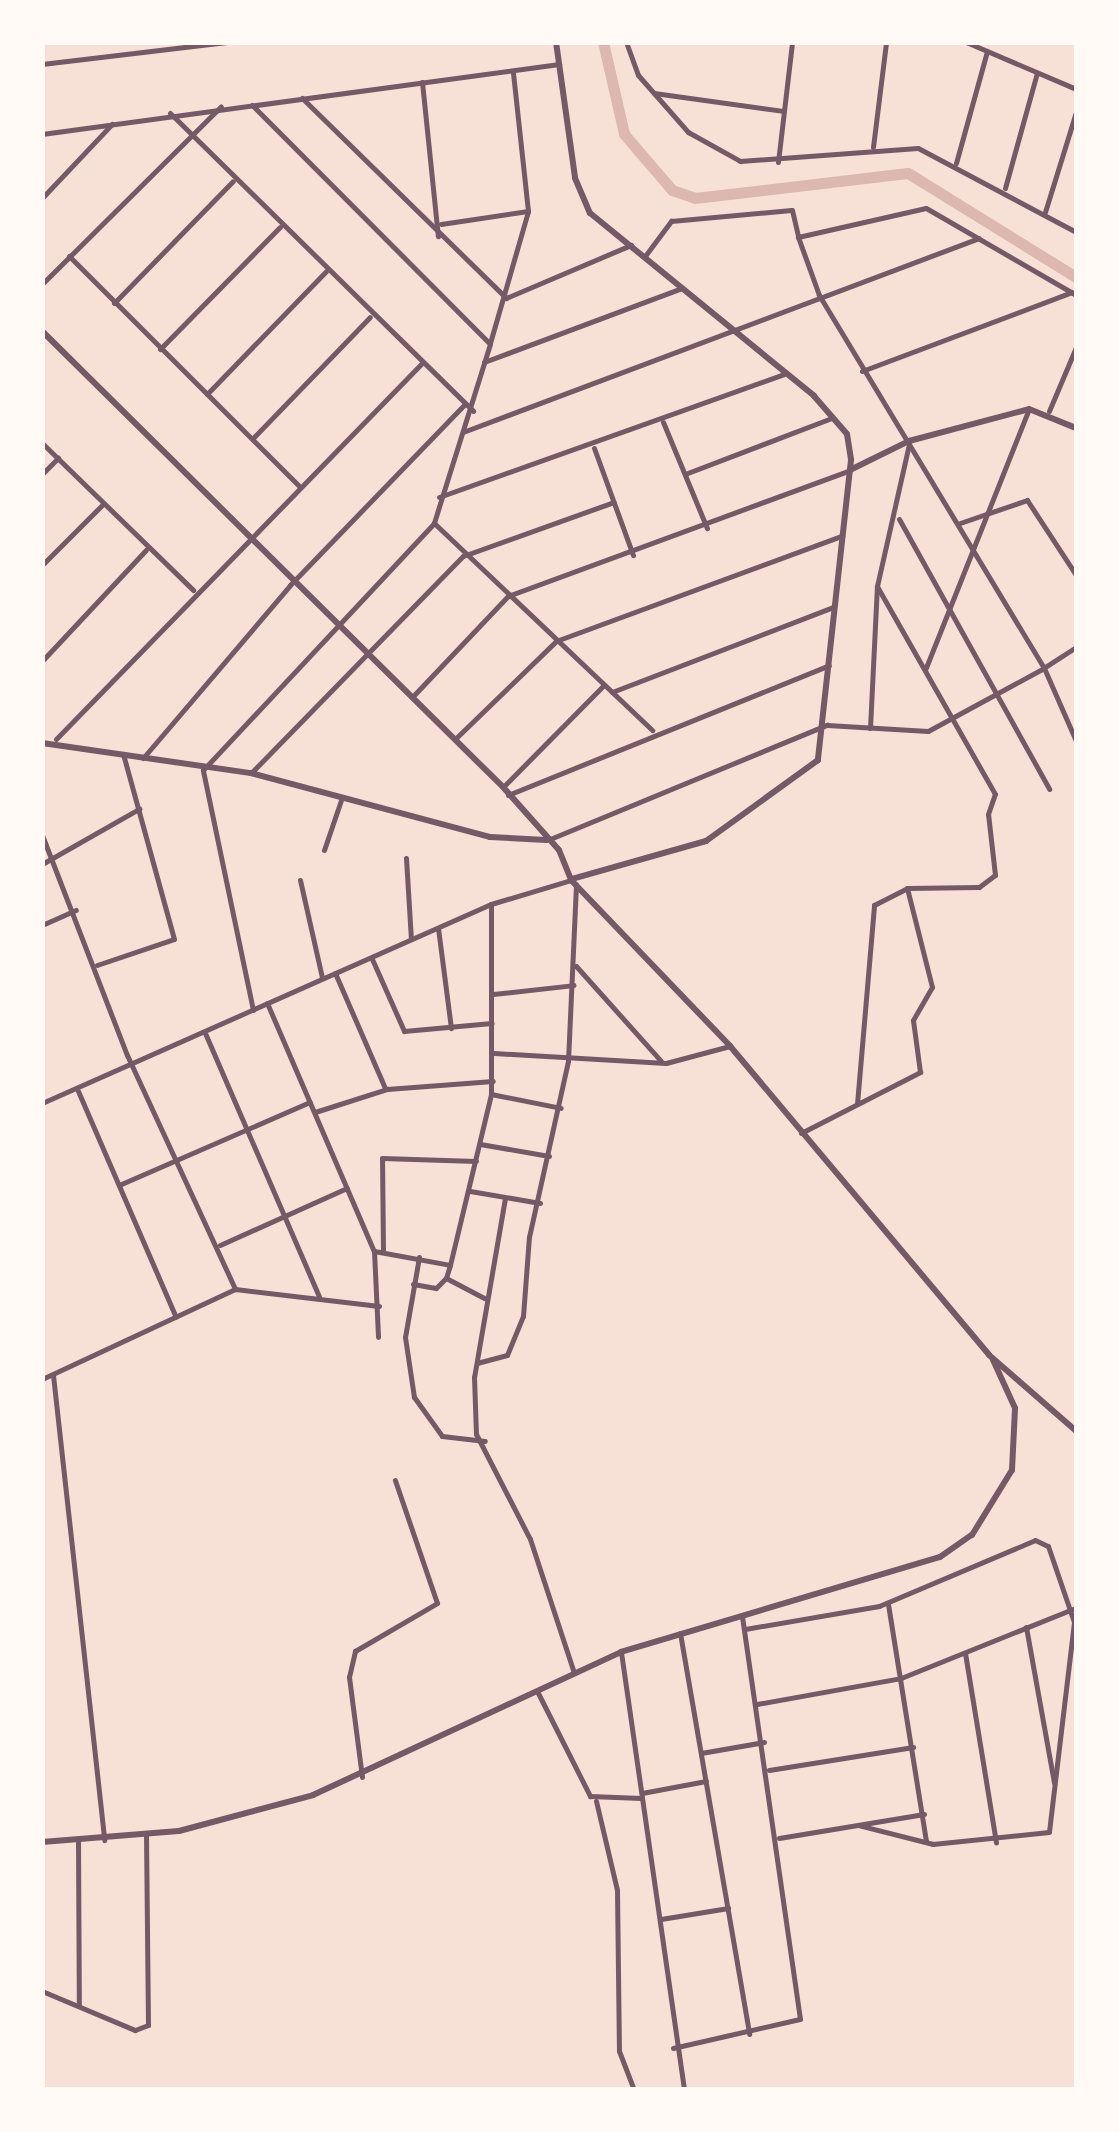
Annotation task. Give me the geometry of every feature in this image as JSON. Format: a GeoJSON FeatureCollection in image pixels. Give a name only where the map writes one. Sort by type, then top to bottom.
{"type":"FeatureCollection","features":[{"type":"Feature","properties":{"kind":"street"},"geometry":{"type":"LineString","coordinates":[[42,64],[227,42]]}},
{"type":"Feature","properties":{"kind":"street"},"geometry":{"type":"LineString","coordinates":[[42,1103],[138,1066],[322,978],[490,904],[688,848],[733,825],[808,772],[827,725],[829,665],[850,470],[848,434],[834,417],[580,197],[556,42]]}},
{"type":"Feature","properties":{"kind":"street"},"geometry":{"type":"LineString","coordinates":[[626,42],[651,93],[715,150],[778,162],[873,147],[918,148],[1005,188],[1076,232]]}},
{"type":"Feature","properties":{"kind":"street"},"geometry":{"type":"LineString","coordinates":[[778,162],[792,42]]}},
{"type":"Feature","properties":{"kind":"street"},"geometry":{"type":"LineString","coordinates":[[873,147],[886,42]]}},
{"type":"Feature","properties":{"kind":"street"},"geometry":{"type":"LineString","coordinates":[[966,42],[1076,89]]}},
{"type":"Feature","properties":{"kind":"street"},"geometry":{"type":"LineString","coordinates":[[956,163],[987,50]]}},
{"type":"Feature","properties":{"kind":"street"},"geometry":{"type":"LineString","coordinates":[[42,134],[221,106],[560,64]]}},
{"type":"Feature","properties":{"kind":"street"},"geometry":{"type":"LineString","coordinates":[[202,770],[434,522],[439,497],[473,411],[528,212],[513,72]]}},
{"type":"Feature","properties":{"kind":"street"},"geometry":{"type":"LineString","coordinates":[[1005,188],[1038,73]]}},
{"type":"Feature","properties":{"kind":"street"},"geometry":{"type":"LineString","coordinates":[[422,82],[441,224],[438,236]]}},
{"type":"Feature","properties":{"kind":"street"},"geometry":{"type":"LineString","coordinates":[[651,93],[783,111]]}},
{"type":"Feature","properties":{"kind":"street"},"geometry":{"type":"LineString","coordinates":[[302,98],[438,236],[506,298]]}},
{"type":"Feature","properties":{"kind":"street"},"geometry":{"type":"LineString","coordinates":[[252,105],[490,344]]}},
{"type":"Feature","properties":{"kind":"street"},"geometry":{"type":"LineString","coordinates":[[42,284],[188,134],[221,106]]}},
{"type":"Feature","properties":{"kind":"street"},"geometry":{"type":"LineString","coordinates":[[1046,212],[1076,112]]}},
{"type":"Feature","properties":{"kind":"street"},"geometry":{"type":"LineString","coordinates":[[170,113],[370,316],[473,411]]}},
{"type":"Feature","properties":{"kind":"street"},"geometry":{"type":"LineString","coordinates":[[42,198],[114,122]]}},
{"type":"Feature","properties":{"kind":"street"},"geometry":{"type":"LineString","coordinates":[[114,303],[233,181]]}},
{"type":"Feature","properties":{"kind":"street"},"geometry":{"type":"LineString","coordinates":[[798,237],[926,208],[1074,293]]}},
{"type":"Feature","properties":{"kind":"street"},"geometry":{"type":"LineString","coordinates":[[645,256],[671,221],[792,210],[819,295],[1044,668],[1076,741]]}},
{"type":"Feature","properties":{"kind":"street"},"geometry":{"type":"LineString","coordinates":[[441,224],[528,212]]}},
{"type":"Feature","properties":{"kind":"street"},"geometry":{"type":"LineString","coordinates":[[160,349],[280,227]]}},
{"type":"Feature","properties":{"kind":"street"},"geometry":{"type":"LineString","coordinates":[[463,432],[981,237]]}},
{"type":"Feature","properties":{"kind":"street"},"geometry":{"type":"LineString","coordinates":[[506,298],[632,245]]}},
{"type":"Feature","properties":{"kind":"street"},"geometry":{"type":"LineString","coordinates":[[69,256],[298,485]]}},
{"type":"Feature","properties":{"kind":"street"},"geometry":{"type":"LineString","coordinates":[[207,394],[326,271]]}},
{"type":"Feature","properties":{"kind":"street"},"geometry":{"type":"LineString","coordinates":[[484,362],[682,288]]}},
{"type":"Feature","properties":{"kind":"street"},"geometry":{"type":"LineString","coordinates":[[862,371],[1074,293]]}},
{"type":"Feature","properties":{"kind":"street"},"geometry":{"type":"LineString","coordinates":[[253,438],[370,316]]}},
{"type":"Feature","properties":{"kind":"street"},"geometry":{"type":"LineString","coordinates":[[42,331],[244,540],[414,694],[503,786],[547,840],[573,882],[730,1046],[990,1355],[1010,1386],[1016,1438],[1012,1470],[972,1535],[904,1570],[621,1652],[362,1777],[232,1820],[104,1840],[42,1842]]}},
{"type":"Feature","properties":{"kind":"street"},"geometry":{"type":"LineString","coordinates":[[1049,410],[1076,347]]}},
{"type":"Feature","properties":{"kind":"street"},"geometry":{"type":"LineString","coordinates":[[56,740],[193,590],[421,364]]}},
{"type":"Feature","properties":{"kind":"street"},"geometry":{"type":"LineString","coordinates":[[439,497],[594,448],[785,374]]}},
{"type":"Feature","properties":{"kind":"street"},"geometry":{"type":"LineString","coordinates":[[143,758],[290,585],[464,405]]}},
{"type":"Feature","properties":{"kind":"street"},"geometry":{"type":"LineString","coordinates":[[926,670],[1029,409]]}},
{"type":"Feature","properties":{"kind":"street"},"geometry":{"type":"LineString","coordinates":[[414,694],[508,596],[707,528],[909,442],[1029,409],[1049,410],[1076,428]]}},
{"type":"Feature","properties":{"kind":"street"},"geometry":{"type":"LineString","coordinates":[[685,474],[834,417]]}},
{"type":"Feature","properties":{"kind":"street"},"geometry":{"type":"LineString","coordinates":[[663,422],[707,528]]}},
{"type":"Feature","properties":{"kind":"street"},"geometry":{"type":"LineString","coordinates":[[870,728],[883,546],[899,519],[909,442]]}},
{"type":"Feature","properties":{"kind":"street"},"geometry":{"type":"LineString","coordinates":[[42,444],[147,550],[193,590]]}},
{"type":"Feature","properties":{"kind":"street"},"geometry":{"type":"LineString","coordinates":[[594,448],[633,555]]}},
{"type":"Feature","properties":{"kind":"street"},"geometry":{"type":"LineString","coordinates":[[42,474],[58,458]]}},
{"type":"Feature","properties":{"kind":"street"},"geometry":{"type":"LineString","coordinates":[[959,523],[991,509],[1027,500],[1076,576]]}},
{"type":"Feature","properties":{"kind":"street"},"geometry":{"type":"LineString","coordinates":[[250,773],[463,556],[614,502]]}},
{"type":"Feature","properties":{"kind":"street"},"geometry":{"type":"LineString","coordinates":[[42,565],[103,504]]}},
{"type":"Feature","properties":{"kind":"street"},"geometry":{"type":"LineString","coordinates":[[899,519],[1050,789]]}},
{"type":"Feature","properties":{"kind":"street"},"geometry":{"type":"LineString","coordinates":[[434,522],[463,556],[652,730]]}},
{"type":"Feature","properties":{"kind":"street"},"geometry":{"type":"LineString","coordinates":[[456,739],[556,641],[842,536]]}},
{"type":"Feature","properties":{"kind":"street"},"geometry":{"type":"LineString","coordinates":[[42,662],[147,550]]}},
{"type":"Feature","properties":{"kind":"street"},"geometry":{"type":"LineString","coordinates":[[857,1104],[868,919],[883,895],[906,888],[986,886],[995,876],[988,814],[995,794],[878,586]]}},
{"type":"Feature","properties":{"kind":"street"},"geometry":{"type":"LineString","coordinates":[[612,692],[835,607]]}},
{"type":"Feature","properties":{"kind":"street"},"geometry":{"type":"LineString","coordinates":[[42,742],[56,740],[202,770],[250,773],[490,837],[547,840],[827,725],[916,735],[954,719],[1076,647]]}},
{"type":"Feature","properties":{"kind":"street"},"geometry":{"type":"LineString","coordinates":[[508,795],[652,730],[829,665]]}},
{"type":"Feature","properties":{"kind":"street"},"geometry":{"type":"LineString","coordinates":[[503,786],[604,685]]}},
{"type":"Feature","properties":{"kind":"street"},"geometry":{"type":"LineString","coordinates":[[96,966],[174,939],[122,752]]}},
{"type":"Feature","properties":{"kind":"street"},"geometry":{"type":"LineString","coordinates":[[202,770],[253,1010]]}},
{"type":"Feature","properties":{"kind":"street"},"geometry":{"type":"LineString","coordinates":[[324,850],[342,796]]}},
{"type":"Feature","properties":{"kind":"street"},"geometry":{"type":"LineString","coordinates":[[42,864],[139,809]]}},
{"type":"Feature","properties":{"kind":"street"},"geometry":{"type":"LineString","coordinates":[[42,834],[236,1289]]}},
{"type":"Feature","properties":{"kind":"street"},"geometry":{"type":"LineString","coordinates":[[406,858],[411,938]]}},
{"type":"Feature","properties":{"kind":"street"},"geometry":{"type":"LineString","coordinates":[[300,880],[322,978]]}},
{"type":"Feature","properties":{"kind":"street"},"geometry":{"type":"LineString","coordinates":[[476,1363],[506,1355],[518,1338],[568,1052],[576,966],[573,882]]}},
{"type":"Feature","properties":{"kind":"street"},"geometry":{"type":"LineString","coordinates":[[802,1132],[920,1072],[913,1020],[932,987],[906,888]]}},
{"type":"Feature","properties":{"kind":"street"},"geometry":{"type":"LineString","coordinates":[[413,1284],[434,1288],[446,1278],[491,1094],[494,1053],[490,904]]}},
{"type":"Feature","properties":{"kind":"street"},"geometry":{"type":"LineString","coordinates":[[42,926],[76,910]]}},
{"type":"Feature","properties":{"kind":"street"},"geometry":{"type":"LineString","coordinates":[[438,928],[451,1028]]}},
{"type":"Feature","properties":{"kind":"street"},"geometry":{"type":"LineString","coordinates":[[372,958],[404,1031],[492,1024]]}},
{"type":"Feature","properties":{"kind":"street"},"geometry":{"type":"LineString","coordinates":[[576,966],[662,1062]]}},
{"type":"Feature","properties":{"kind":"street"},"geometry":{"type":"LineString","coordinates":[[334,973],[386,1089]]}},
{"type":"Feature","properties":{"kind":"street"},"geometry":{"type":"LineString","coordinates":[[493,994],[574,986]]}},
{"type":"Feature","properties":{"kind":"street"},"geometry":{"type":"LineString","coordinates":[[266,1004],[374,1251],[378,1336]]}},
{"type":"Feature","properties":{"kind":"street"},"geometry":{"type":"LineString","coordinates":[[206,1033],[320,1298]]}},
{"type":"Feature","properties":{"kind":"street"},"geometry":{"type":"LineString","coordinates":[[494,1053],[568,1052],[662,1062],[730,1046]]}},
{"type":"Feature","properties":{"kind":"street"},"geometry":{"type":"LineString","coordinates":[[315,1112],[386,1089],[493,1081]]}},
{"type":"Feature","properties":{"kind":"street"},"geometry":{"type":"LineString","coordinates":[[78,1091],[176,1318]]}},
{"type":"Feature","properties":{"kind":"street"},"geometry":{"type":"LineString","coordinates":[[491,1094],[561,1108]]}},
{"type":"Feature","properties":{"kind":"street"},"geometry":{"type":"LineString","coordinates":[[119,1184],[310,1102]]}},
{"type":"Feature","properties":{"kind":"street"},"geometry":{"type":"LineString","coordinates":[[480,1144],[549,1156]]}},
{"type":"Feature","properties":{"kind":"street"},"geometry":{"type":"LineString","coordinates":[[383,1252],[382,1158],[476,1161]]}},
{"type":"Feature","properties":{"kind":"street"},"geometry":{"type":"LineString","coordinates":[[220,1246],[347,1188]]}},
{"type":"Feature","properties":{"kind":"street"},"geometry":{"type":"LineString","coordinates":[[470,1191],[540,1203]]}},
{"type":"Feature","properties":{"kind":"street"},"geometry":{"type":"LineString","coordinates":[[505,1198],[476,1363],[476,1434],[485,1441],[574,1673]]}},
{"type":"Feature","properties":{"kind":"street"},"geometry":{"type":"LineString","coordinates":[[374,1251],[450,1265]]}},
{"type":"Feature","properties":{"kind":"street"},"geometry":{"type":"LineString","coordinates":[[419,1257],[404,1355],[414,1397],[442,1436],[485,1441]]}},
{"type":"Feature","properties":{"kind":"street"},"geometry":{"type":"LineString","coordinates":[[446,1278],[486,1299]]}},
{"type":"Feature","properties":{"kind":"street"},"geometry":{"type":"LineString","coordinates":[[42,1379],[236,1289],[379,1306]]}},
{"type":"Feature","properties":{"kind":"street"},"geometry":{"type":"LineString","coordinates":[[990,1355],[1076,1431]]}},
{"type":"Feature","properties":{"kind":"street"},"geometry":{"type":"LineString","coordinates":[[54,1375],[104,1840]]}},
{"type":"Feature","properties":{"kind":"street"},"geometry":{"type":"LineString","coordinates":[[362,1777],[349,1678],[354,1651],[437,1603],[395,1480]]}},
{"type":"Feature","properties":{"kind":"street"},"geometry":{"type":"LineString","coordinates":[[745,1630],[888,1604],[1038,1539],[1073,1609],[1056,1792],[1045,1837],[996,1844],[926,1844],[858,1825]]}},
{"type":"Feature","properties":{"kind":"street"},"geometry":{"type":"LineString","coordinates":[[888,1604],[925,1814],[926,1844]]}},
{"type":"Feature","properties":{"kind":"street"},"geometry":{"type":"LineString","coordinates":[[758,1704],[901,1678],[1073,1609]]}},
{"type":"Feature","properties":{"kind":"street"},"geometry":{"type":"LineString","coordinates":[[673,2048],[800,2020],[779,1838],[742,1615]]}},
{"type":"Feature","properties":{"kind":"street"},"geometry":{"type":"LineString","coordinates":[[1026,1627],[1056,1792]]}},
{"type":"Feature","properties":{"kind":"street"},"geometry":{"type":"LineString","coordinates":[[680,1632],[750,2034]]}},
{"type":"Feature","properties":{"kind":"street"},"geometry":{"type":"LineString","coordinates":[[621,1652],[660,1919],[673,2048],[684,2090]]}},
{"type":"Feature","properties":{"kind":"street"},"geometry":{"type":"LineString","coordinates":[[965,1653],[996,1844]]}},
{"type":"Feature","properties":{"kind":"street"},"geometry":{"type":"LineString","coordinates":[[537,1691],[596,1801],[616,1890],[619,2051],[634,2090]]}},
{"type":"Feature","properties":{"kind":"street"},"geometry":{"type":"LineString","coordinates":[[701,1752],[764,1742]]}},
{"type":"Feature","properties":{"kind":"street"},"geometry":{"type":"LineString","coordinates":[[769,1770],[914,1747]]}},
{"type":"Feature","properties":{"kind":"street"},"geometry":{"type":"LineString","coordinates":[[596,1801],[642,1796],[706,1781]]}},
{"type":"Feature","properties":{"kind":"street"},"geometry":{"type":"LineString","coordinates":[[779,1838],[925,1814]]}},
{"type":"Feature","properties":{"kind":"street"},"geometry":{"type":"LineString","coordinates":[[42,1991],[136,2030],[148,2024],[146,1835]]}},
{"type":"Feature","properties":{"kind":"street"},"geometry":{"type":"LineString","coordinates":[[78,1841],[80,2005]]}},
{"type":"Feature","properties":{"kind":"street"},"geometry":{"type":"LineString","coordinates":[[660,1919],[728,1908]]}},
{"type":"Feature","properties":{"kind":"waterway"},"geometry":{"type":"LineString","coordinates":[[603,42],[624,134],[672,190],[695,198],[908,173],[1076,277]]}}]}
